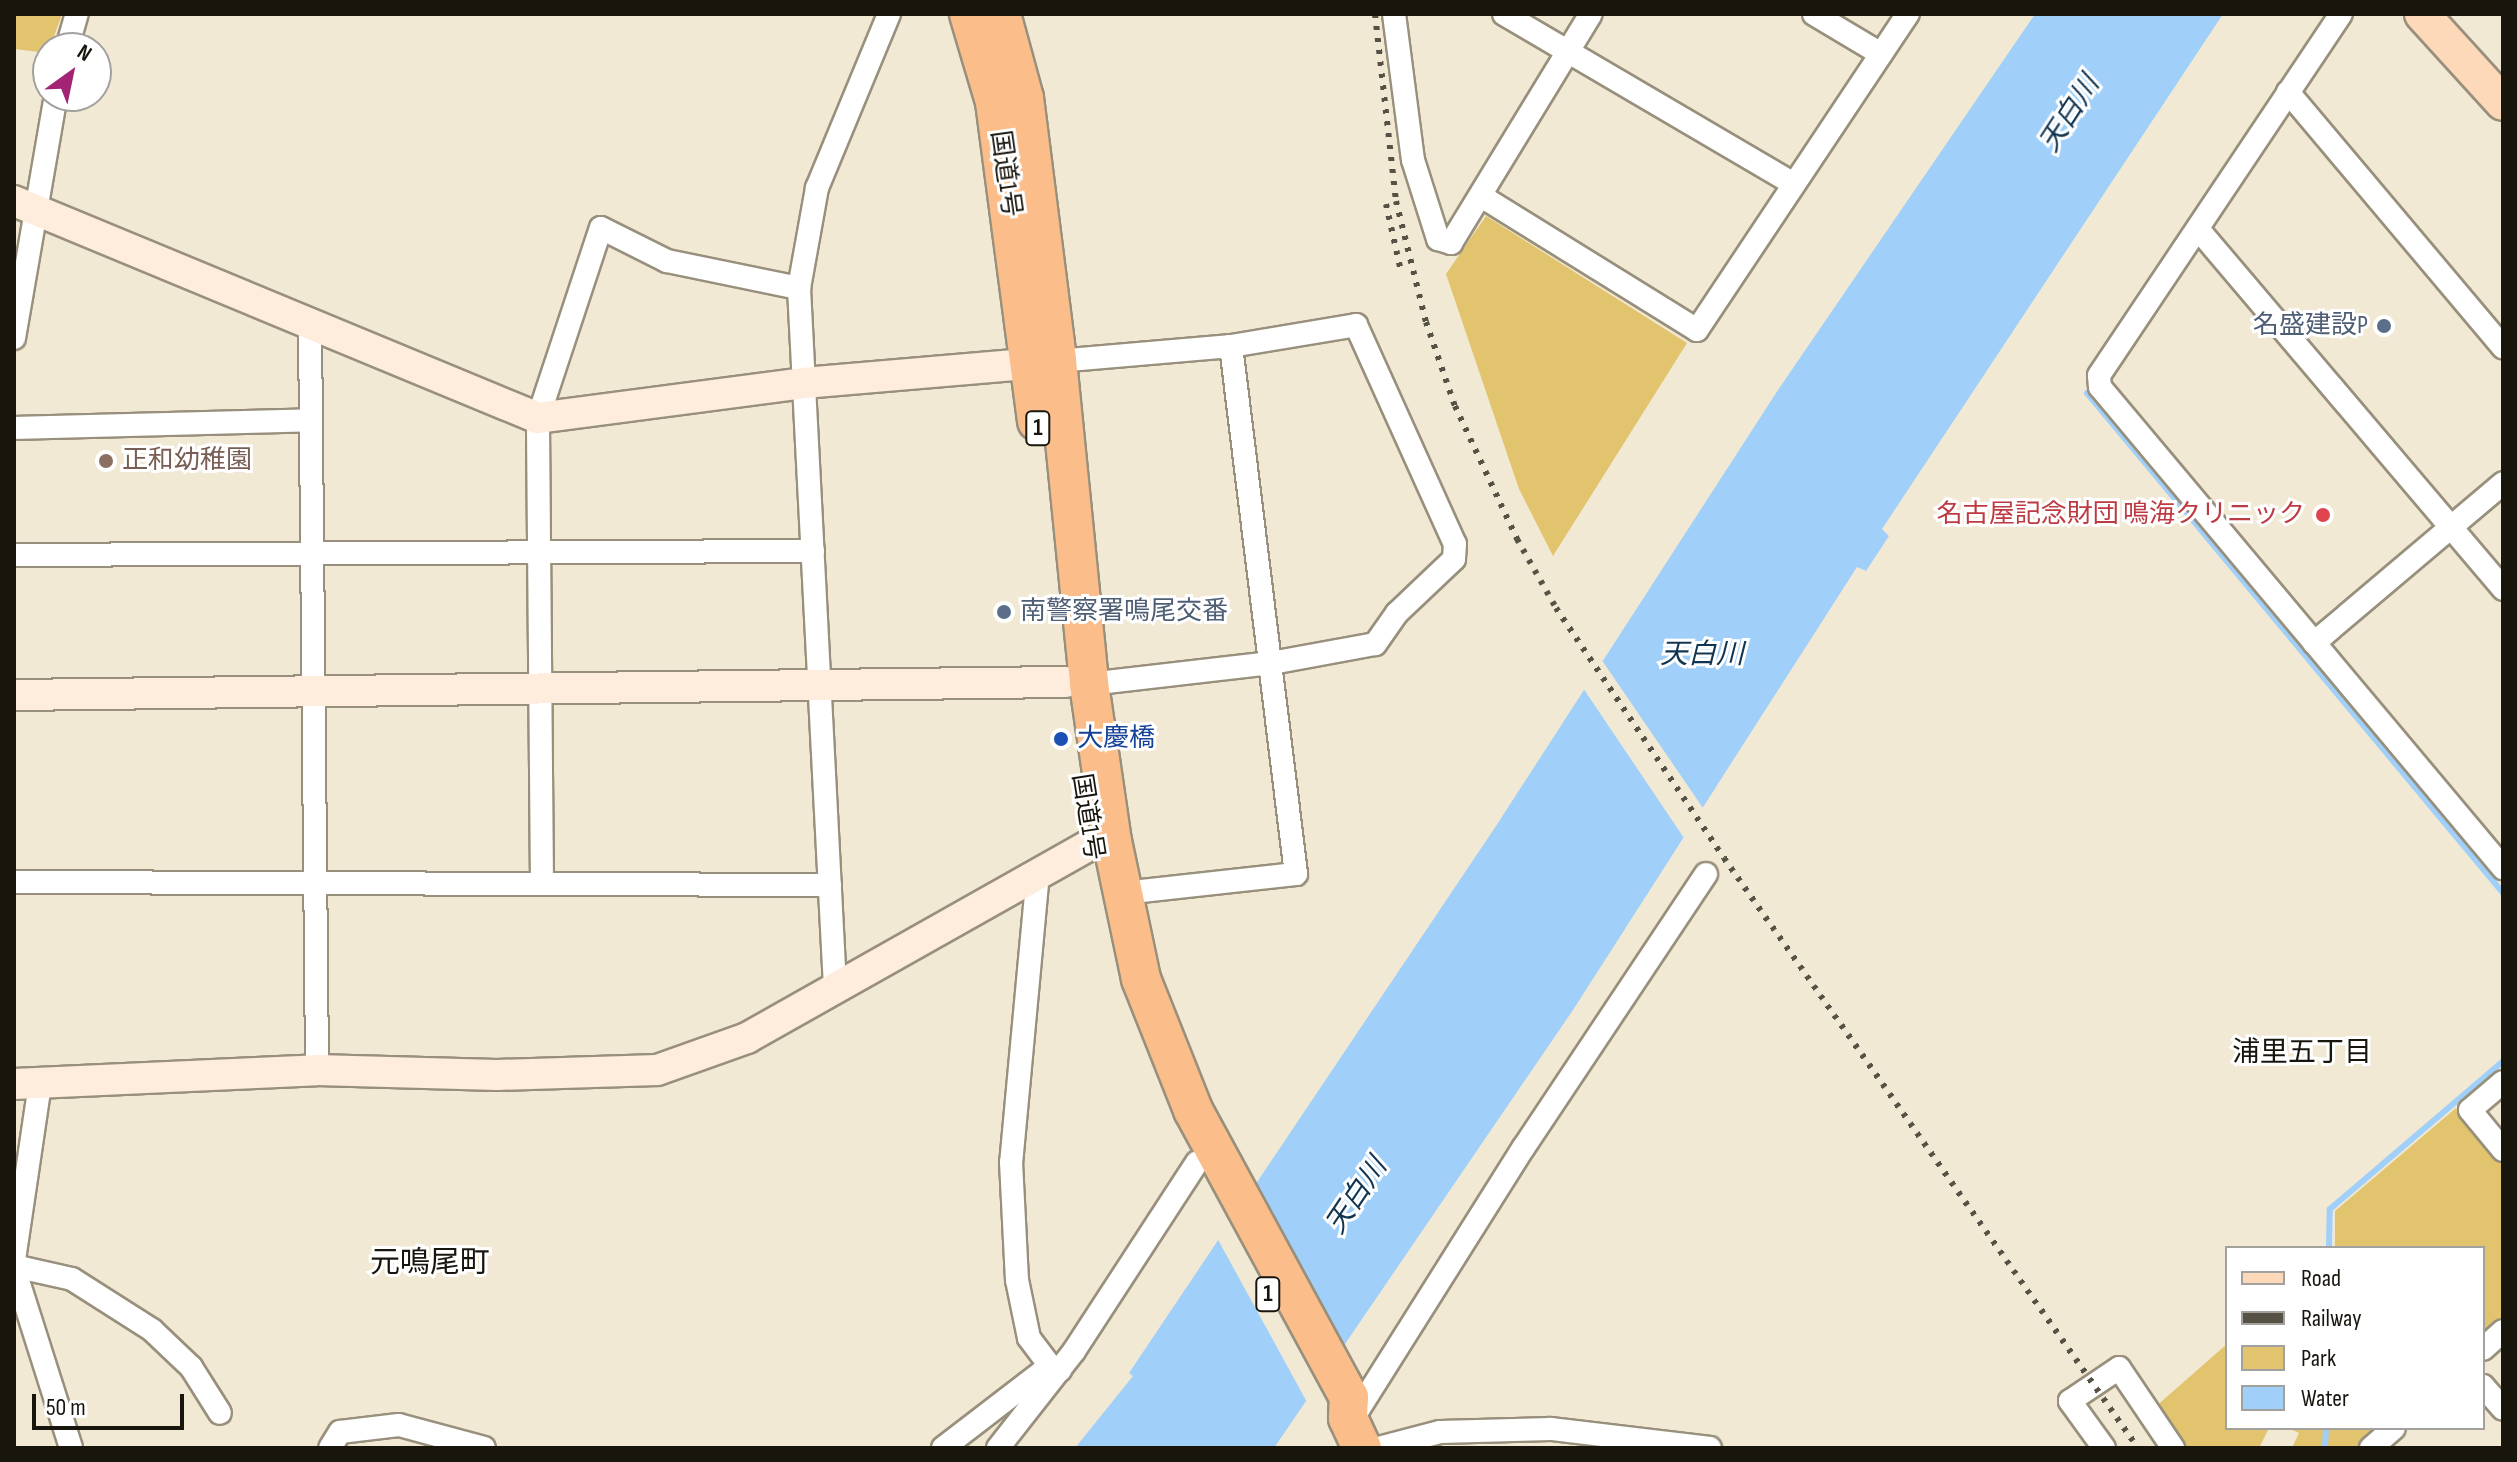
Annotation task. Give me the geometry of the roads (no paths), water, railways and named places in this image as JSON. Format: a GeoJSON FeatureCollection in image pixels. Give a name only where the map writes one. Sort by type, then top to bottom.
{"type":"FeatureCollection","features":[{"type":"Feature","properties":{"kind":"highway","name":"国道1号"},"geometry":{"type":"LineString","coordinates":[[969,14],[995,102],[1044,362]]}},
{"type":"Feature","properties":{"kind":"highway","name":"国道1号"},"geometry":{"type":"LineString","coordinates":[[1001,14],[1024,98],[1044,362],[1078,683],[1101,843],[1133,1025],[1173,1121],[1204,1161],[1349,1421]]}},
{"type":"Feature","properties":{"kind":"highway","name":"国道1号"},"geometry":{"type":"LineString","coordinates":[[1101,843],[1123,893],[1141,979],[1204,1161]]}},
{"type":"Feature","properties":{"kind":"main road"},"geometry":{"type":"LineString","coordinates":[[2422,14],[2503,103]]}},
{"type":"Feature","properties":{"kind":"main road"},"geometry":{"type":"LineString","coordinates":[[2456,14],[2503,69]]}},
{"type":"Feature","properties":{"kind":"street"},"geometry":{"type":"LineString","coordinates":[[835,987],[799,288],[817,188],[889,14]]}},
{"type":"Feature","properties":{"kind":"street"},"geometry":{"type":"LineString","coordinates":[[1394,14],[1413,160],[1438,239],[1451,243],[1591,14]]}},
{"type":"Feature","properties":{"kind":"street"},"geometry":{"type":"LineString","coordinates":[[1504,14],[1792,183]]}},
{"type":"Feature","properties":{"kind":"street"},"geometry":{"type":"LineString","coordinates":[[1814,14],[1881,54]]}},
{"type":"Feature","properties":{"kind":"street"},"geometry":{"type":"LineString","coordinates":[[1481,196],[1697,330],[1792,183],[1908,14]]}},
{"type":"Feature","properties":{"kind":"street"},"geometry":{"type":"LineString","coordinates":[[2341,14],[2099,376],[2100,387],[2503,868]]}},
{"type":"Feature","properties":{"kind":"street"},"geometry":{"type":"LineString","coordinates":[[2288,92],[2503,347]]}},
{"type":"Feature","properties":{"kind":"street"},"geometry":{"type":"LineString","coordinates":[[14,338],[24,204],[51,112]]}},
{"type":"Feature","properties":{"kind":"street"},"geometry":{"type":"LineString","coordinates":[[14,695],[1078,683],[1271,663],[1375,644],[1397,613],[1454,559],[1455,544],[1356,325],[1231,346],[804,383],[538,418],[24,204]]}},
{"type":"Feature","properties":{"kind":"street"},"geometry":{"type":"LineString","coordinates":[[542,884],[538,418],[601,228],[667,261],[799,288]]}},
{"type":"Feature","properties":{"kind":"street"},"geometry":{"type":"LineString","coordinates":[[2198,229],[2503,589]]}},
{"type":"Feature","properties":{"kind":"street"},"geometry":{"type":"LineString","coordinates":[[310,325],[317,1070]]}},
{"type":"Feature","properties":{"kind":"street"},"geometry":{"type":"LineString","coordinates":[[1123,893],[1296,874],[1231,346]]}},
{"type":"Feature","properties":{"kind":"street"},"geometry":{"type":"LineString","coordinates":[[14,428],[311,420]]}},
{"type":"Feature","properties":{"kind":"street"},"geometry":{"type":"LineString","coordinates":[[2314,643],[2503,483]]}},
{"type":"Feature","properties":{"kind":"street"},"geometry":{"type":"LineString","coordinates":[[14,555],[813,551]]}},
{"type":"Feature","properties":{"kind":"street"},"geometry":{"type":"LineString","coordinates":[[71,1448],[14,1265],[27,1084],[317,1070],[497,1075],[657,1070],[747,1038],[1038,873],[1101,843]]}},
{"type":"Feature","properties":{"kind":"street"},"geometry":{"type":"LineString","coordinates":[[1038,873],[1011,1162],[1017,1280],[1029,1338],[1055,1368]]}},
{"type":"Feature","properties":{"kind":"street"},"geometry":{"type":"LineString","coordinates":[[1349,1421],[1524,1147],[1706,874]]}},
{"type":"Feature","properties":{"kind":"street"},"geometry":{"type":"LineString","coordinates":[[14,882],[830,885]]}},
{"type":"Feature","properties":{"kind":"street"},"geometry":{"type":"LineString","coordinates":[[2503,1082],[2470,1110],[2503,1150]]}},
{"type":"Feature","properties":{"kind":"street"},"geometry":{"type":"LineString","coordinates":[[998,1448],[1204,1161]]}},
{"type":"Feature","properties":{"kind":"street"},"geometry":{"type":"LineString","coordinates":[[14,1265],[72,1279],[152,1330],[191,1367],[220,1413]]}},
{"type":"Feature","properties":{"kind":"street"},"geometry":{"type":"LineString","coordinates":[[2485,1347],[2503,1331]]}},
{"type":"Feature","properties":{"kind":"street"},"geometry":{"type":"LineString","coordinates":[[943,1448],[1055,1368]]}},
{"type":"Feature","properties":{"kind":"street"},"geometry":{"type":"LineString","coordinates":[[2104,1448],[2070,1401],[2119,1368],[2173,1448]]}},
{"type":"Feature","properties":{"kind":"street"},"geometry":{"type":"LineString","coordinates":[[2485,1388],[2503,1409]]}},
{"type":"Feature","properties":{"kind":"street"},"geometry":{"type":"LineString","coordinates":[[330,1448],[340,1432],[399,1425],[484,1448]]}},
{"type":"Feature","properties":{"kind":"street"},"geometry":{"type":"LineString","coordinates":[[1379,1448],[1440,1432],[1551,1429],[1710,1448]]}},
{"type":"Feature","properties":{"kind":"street"},"geometry":{"type":"LineString","coordinates":[[2371,1448],[2392,1430]]}},
{"type":"Feature","properties":{"kind":"water","name":"天白川"},"geometry":{"type":"Polygon","coordinates":[[[2035,14],[2223,14],[1882,529],[1889,536],[1866,571],[1857,567],[1573,1010],[1274,1448],[1075,1448],[1133,1376],[1129,1373],[1496,826],[1778,390],[2035,14]]]}},
{"type":"Feature","properties":{"kind":"waterway"},"geometry":{"type":"LineString","coordinates":[[2087,393],[2503,893]]}},
{"type":"Feature","properties":{"kind":"waterway"},"geometry":{"type":"LineString","coordinates":[[2329,1246],[2330,1209],[2503,1061]]}},
{"type":"Feature","properties":{"kind":"waterway"},"geometry":{"type":"LineString","coordinates":[[2325,1446],[2326,1430]]}},
{"type":"Feature","properties":{"kind":"railway"},"geometry":{"type":"LineString","coordinates":[[1375,14],[1396,201],[1426,322],[1455,406],[1517,539],[1556,608],[1724,858],[2138,1448]]}},
{"type":"Feature","properties":{"kind":"railway"},"geometry":{"type":"LineString","coordinates":[[1386,204],[1400,267]]}},
{"type":"Feature","properties":{"kind":"place","name":"名盛建設P"},"geometry":{"type":"Point","coordinates":[2384,326]}},
{"type":"Feature","properties":{"kind":"place","name":"正和幼稚園"},"geometry":{"type":"Point","coordinates":[106,461]}},
{"type":"Feature","properties":{"kind":"place","name":"名古屋記念財団 鳴海クリニック"},"geometry":{"type":"Point","coordinates":[2323,515]}},
{"type":"Feature","properties":{"kind":"place","name":"南警察署鳴尾交番"},"geometry":{"type":"Point","coordinates":[1004,612]}},
{"type":"Feature","properties":{"kind":"place","name":"大慶橋"},"geometry":{"type":"Point","coordinates":[1061,739]}},
{"type":"Feature","properties":{"kind":"district","name":"浦里五丁目"},"geometry":{"type":"Point","coordinates":[2302,1053]}},
{"type":"Feature","properties":{"kind":"district","name":"元鳴尾町"},"geometry":{"type":"Point","coordinates":[430,1263]}}]}
